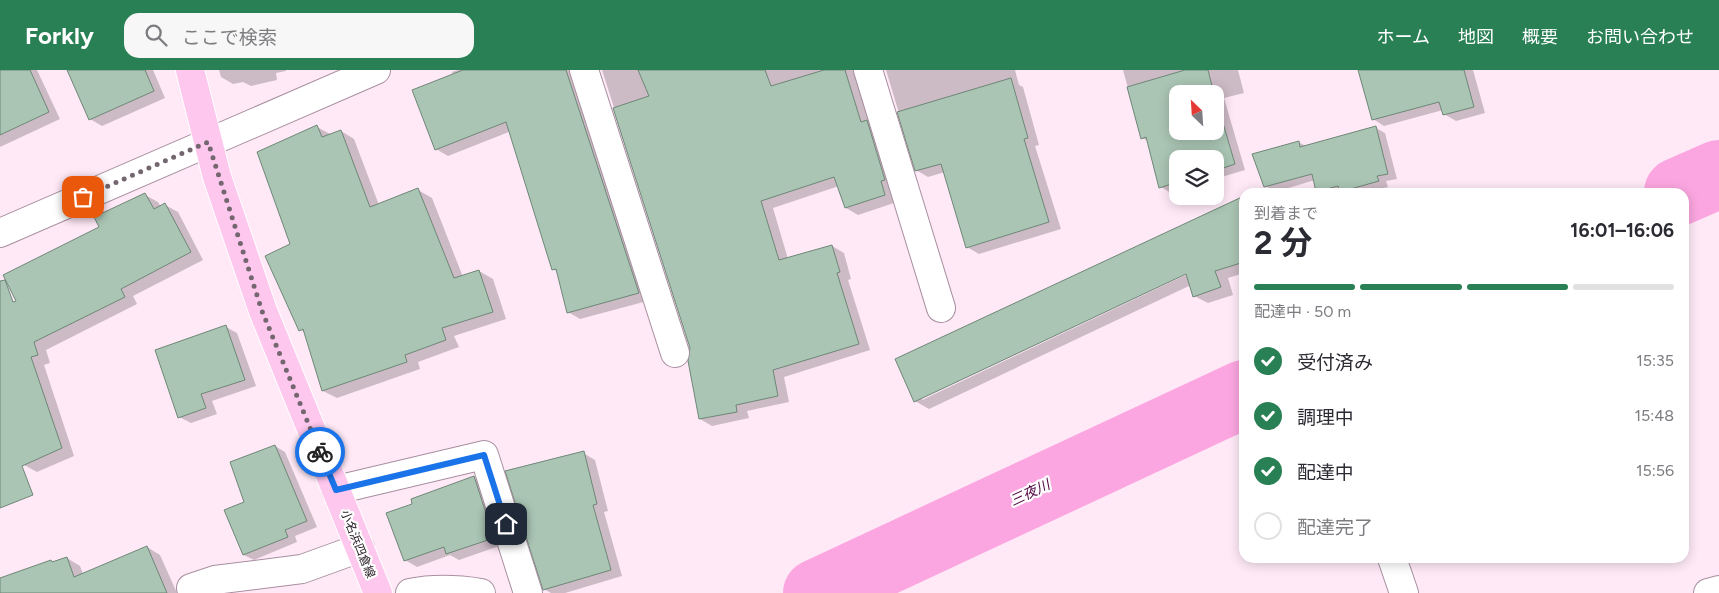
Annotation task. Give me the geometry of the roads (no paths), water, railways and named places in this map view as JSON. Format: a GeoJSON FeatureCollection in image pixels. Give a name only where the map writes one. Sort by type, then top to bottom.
{"type":"FeatureCollection","features":[{"type":"Feature","properties":{"kind":"main road","name":"小名浜四倉線"},"geometry":{"type":"LineString","coordinates":[[190,70],[208,142],[262,311],[378,593]]}},
{"type":"Feature","properties":{"kind":"street"},"geometry":{"type":"LineString","coordinates":[[0,233],[376,70]]}},
{"type":"Feature","properties":{"kind":"street"},"geometry":{"type":"LineString","coordinates":[[584,70],[675,353]]}},
{"type":"Feature","properties":{"kind":"street"},"geometry":{"type":"LineString","coordinates":[[868,70],[941,308]]}},
{"type":"Feature","properties":{"kind":"street"},"geometry":{"type":"LineString","coordinates":[[336,490],[484,455],[528,593]]}},
{"type":"Feature","properties":{"kind":"street"},"geometry":{"type":"LineString","coordinates":[[191,588],[214,580],[302,569],[360,548]]}},
{"type":"Feature","properties":{"kind":"street"},"geometry":{"type":"LineString","coordinates":[[1394,563],[1404,593]]}},
{"type":"Feature","properties":{"kind":"street"},"geometry":{"type":"LineString","coordinates":[[410,593],[428,589],[451,588],[481,593]]}},
{"type":"Feature","properties":{"kind":"street"},"geometry":{"type":"LineString","coordinates":[[1708,593],[1719,590]]}},
{"type":"Feature","properties":{"kind":"waterway","name":"三夜川"},"geometry":{"type":"LineString","coordinates":[[1687,188],[1719,174]]}},
{"type":"Feature","properties":{"kind":"waterway","name":"三夜川"},"geometry":{"type":"LineString","coordinates":[[817,593],[1239,396]]}}]}
